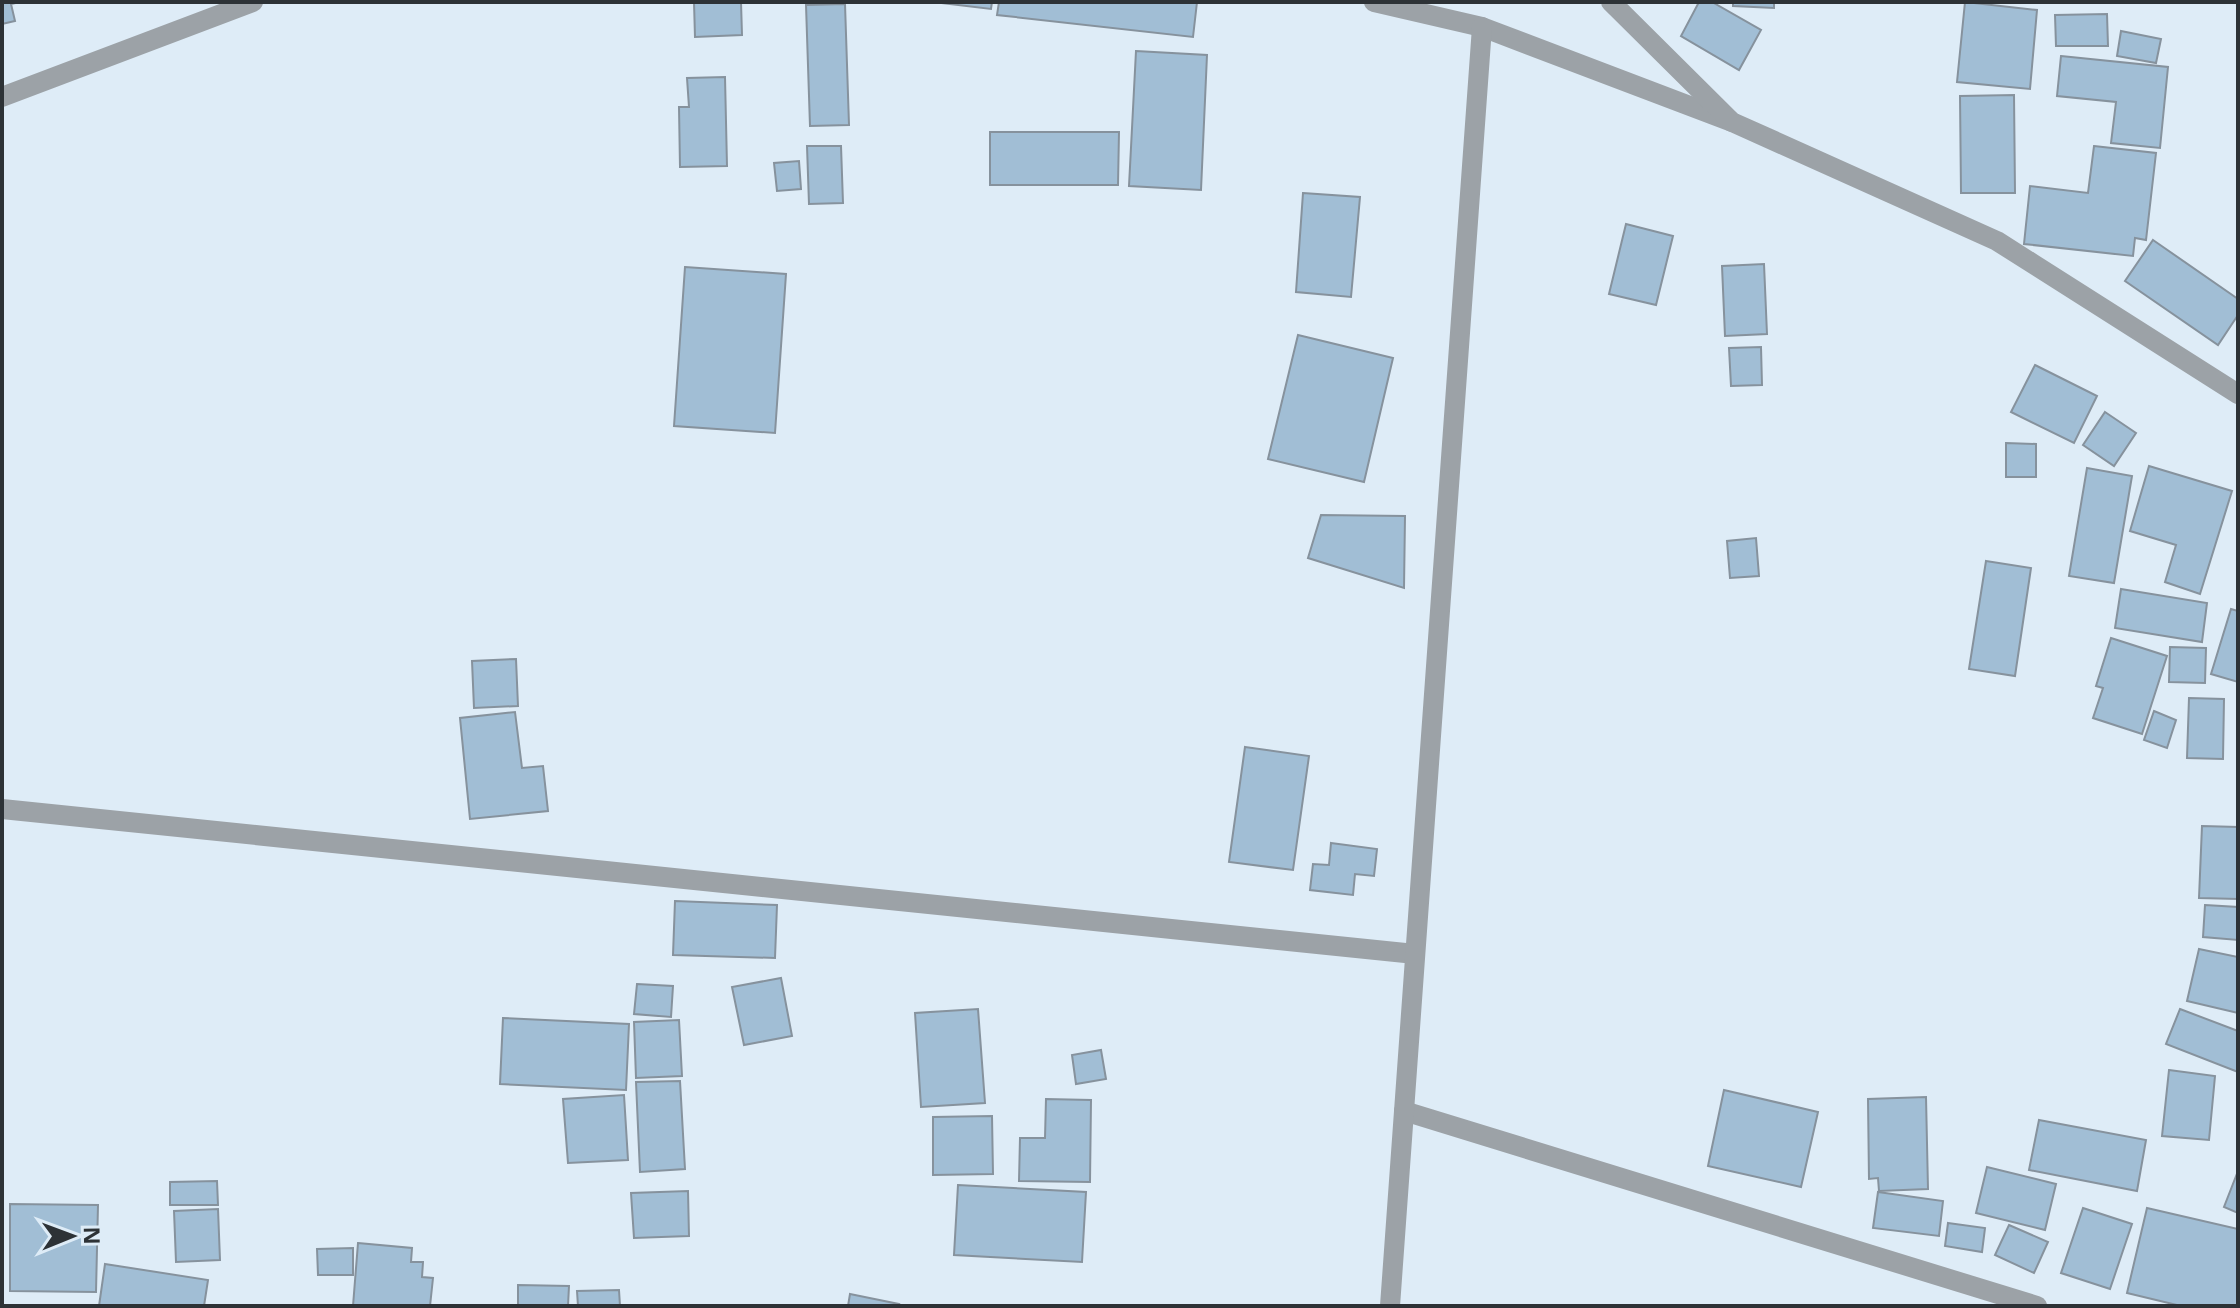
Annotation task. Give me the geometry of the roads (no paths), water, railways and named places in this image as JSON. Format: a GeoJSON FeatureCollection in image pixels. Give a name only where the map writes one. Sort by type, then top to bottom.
{"type":"FeatureCollection","features":[{"type":"Feature","properties":{"kind":"street"},"geometry":{"type":"LineString","coordinates":[[2,97],[253,2]]}},
{"type":"Feature","properties":{"kind":"street"},"geometry":{"type":"LineString","coordinates":[[1374,2],[1482,27],[1732,122],[1997,241],[2238,394]]}},
{"type":"Feature","properties":{"kind":"street"},"geometry":{"type":"LineString","coordinates":[[1611,2],[1732,122]]}},
{"type":"Feature","properties":{"kind":"street"},"geometry":{"type":"LineString","coordinates":[[1390,1306],[1482,27]]}},
{"type":"Feature","properties":{"kind":"street"},"geometry":{"type":"LineString","coordinates":[[2,809],[1415,954]]}},
{"type":"Feature","properties":{"kind":"street"},"geometry":{"type":"LineString","coordinates":[[1404,1111],[2037,1306]]}}]}
